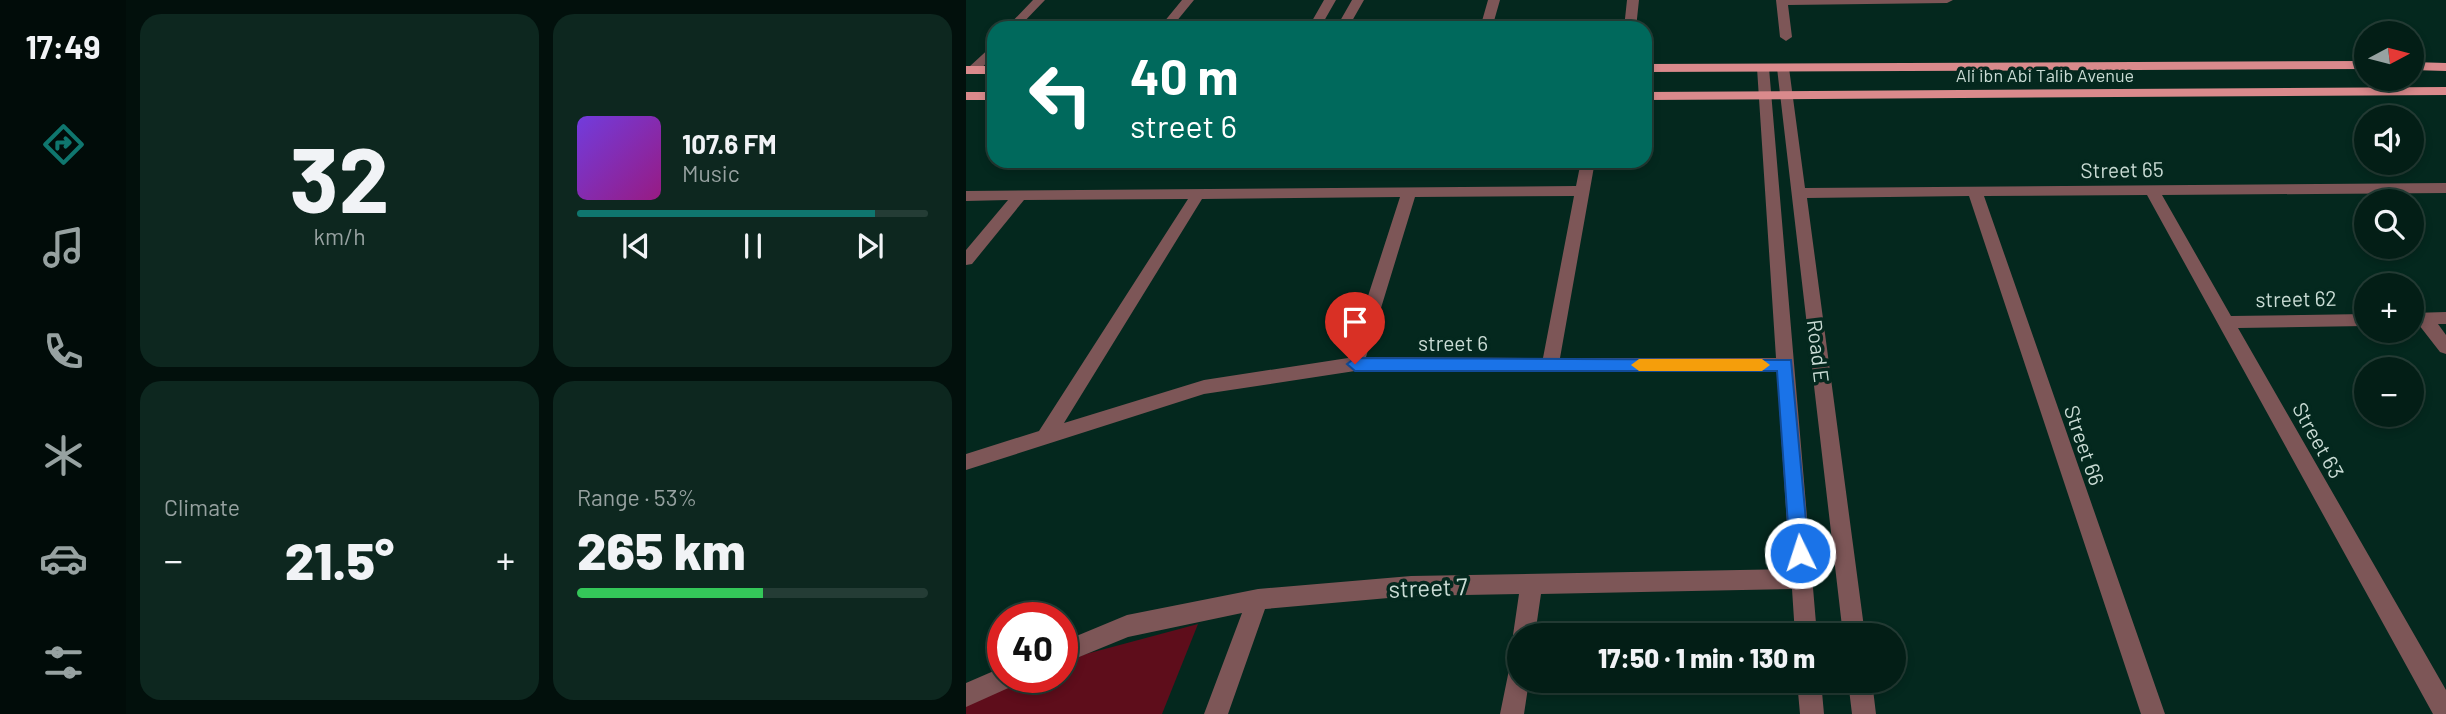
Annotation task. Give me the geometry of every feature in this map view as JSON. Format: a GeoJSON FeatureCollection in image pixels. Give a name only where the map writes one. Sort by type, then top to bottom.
{"type":"FeatureCollection","features":[{"type":"Feature","properties":{"kind":"main road","name":"Ali ibn Abi Talib Avenue"},"geometry":{"type":"LineString","coordinates":[[1652,68],[2354,65]]}},
{"type":"Feature","properties":{"kind":"main road"},"geometry":{"type":"LineString","coordinates":[[2424,66],[2446,67]]}},
{"type":"Feature","properties":{"kind":"main road","name":"Ali ibn Abi Talib Avenue"},"geometry":{"type":"LineString","coordinates":[[1652,96],[2446,91]]}},
{"type":"Feature","properties":{"kind":"main road"},"geometry":{"type":"LineString","coordinates":[[966,96],[987,96]]}},
{"type":"Feature","properties":{"kind":"street"},"geometry":{"type":"LineString","coordinates":[[1019,21],[1039,0]]}},
{"type":"Feature","properties":{"kind":"street"},"geometry":{"type":"LineString","coordinates":[[1171,21],[1188,0]]}},
{"type":"Feature","properties":{"kind":"street"},"geometry":{"type":"LineString","coordinates":[[1318,21],[1330,0]]}},
{"type":"Feature","properties":{"kind":"street"},"geometry":{"type":"LineString","coordinates":[[1346,21],[1358,0]]}},
{"type":"Feature","properties":{"kind":"street"},"geometry":{"type":"LineString","coordinates":[[1488,21],[1494,0]]}},
{"type":"Feature","properties":{"kind":"street"},"geometry":{"type":"LineString","coordinates":[[1631,21],[1633,0]]}},
{"type":"Feature","properties":{"kind":"street"},"geometry":{"type":"LineString","coordinates":[[1786,37],[1782,1],[1947,0]]}},
{"type":"Feature","properties":{"kind":"street"},"geometry":{"type":"LineString","coordinates":[[970,70],[987,54]]}},
{"type":"Feature","properties":{"kind":"street","name":"Road E"},"geometry":{"type":"LineString","coordinates":[[1763,68],[1805,623]]}},
{"type":"Feature","properties":{"kind":"street","name":"Road E"},"geometry":{"type":"LineString","coordinates":[[1783,68],[1853,623]]}},
{"type":"Feature","properties":{"kind":"street"},"geometry":{"type":"LineString","coordinates":[[1550,365],[1587,168]]}},
{"type":"Feature","properties":{"kind":"street","name":"Street 65"},"geometry":{"type":"LineString","coordinates":[[1799,193],[2446,188]]}},
{"type":"Feature","properties":{"kind":"street","name":"Street 63"},"geometry":{"type":"LineString","coordinates":[[2152,190],[2446,713]]}},
{"type":"Feature","properties":{"kind":"street"},"geometry":{"type":"LineString","coordinates":[[966,196],[1582,191]]}},
{"type":"Feature","properties":{"kind":"street","name":"Street 66"},"geometry":{"type":"LineString","coordinates":[[1975,191],[2153,714]]}},
{"type":"Feature","properties":{"kind":"street"},"geometry":{"type":"LineString","coordinates":[[1355,364],[1409,193]]}},
{"type":"Feature","properties":{"kind":"street"},"geometry":{"type":"LineString","coordinates":[[1046,436],[1198,194]]}},
{"type":"Feature","properties":{"kind":"street"},"geometry":{"type":"LineString","coordinates":[[966,260],[1020,196]]}},
{"type":"Feature","properties":{"kind":"street"},"geometry":{"type":"LineString","coordinates":[[2424,319],[2446,318]]}},
{"type":"Feature","properties":{"kind":"street","name":"street 62"},"geometry":{"type":"LineString","coordinates":[[2227,322],[2354,320]]}},
{"type":"Feature","properties":{"kind":"street"},"geometry":{"type":"LineString","coordinates":[[2424,325],[2446,347]]}},
{"type":"Feature","properties":{"kind":"street","name":"street 6"},"geometry":{"type":"LineString","coordinates":[[966,462],[1204,387],[1355,364],[1785,365]]}},
{"type":"Feature","properties":{"kind":"street","name":"street 7"},"geometry":{"type":"LineString","coordinates":[[1078,646],[1127,626],[1258,599],[1411,586],[1802,579]]}},
{"type":"Feature","properties":{"kind":"street"},"geometry":{"type":"LineString","coordinates":[[1526,623],[1531,585]]}},
{"type":"Feature","properties":{"kind":"street"},"geometry":{"type":"LineString","coordinates":[[1216,714],[1258,599]]}},
{"type":"Feature","properties":{"kind":"street"},"geometry":{"type":"LineString","coordinates":[[966,695],[987,686]]}},
{"type":"Feature","properties":{"kind":"street"},"geometry":{"type":"LineString","coordinates":[[1512,714],[1515,693]]}},
{"type":"Feature","properties":{"kind":"street"},"geometry":{"type":"LineString","coordinates":[[1810,693],[1812,714]]}},
{"type":"Feature","properties":{"kind":"street"},"geometry":{"type":"LineString","coordinates":[[1861,693],[1864,714]]}},
{"type":"Feature","properties":{"kind":"shaded area"},"geometry":{"type":"Polygon","coordinates":[[[1198,624],[1162,714],[966,714],[966,704],[991,693],[1078,693],[1078,657],[1198,624]]]}},
{"type":"Feature","properties":{"kind":"slow traffic"},"geometry":{"type":"LineString","coordinates":[[1639,365],[1762,365]]}},
{"type":"Feature","properties":{"kind":"route"},"geometry":{"type":"LineString","coordinates":[[1355,364],[1785,365],[1800,553]]}}]}
